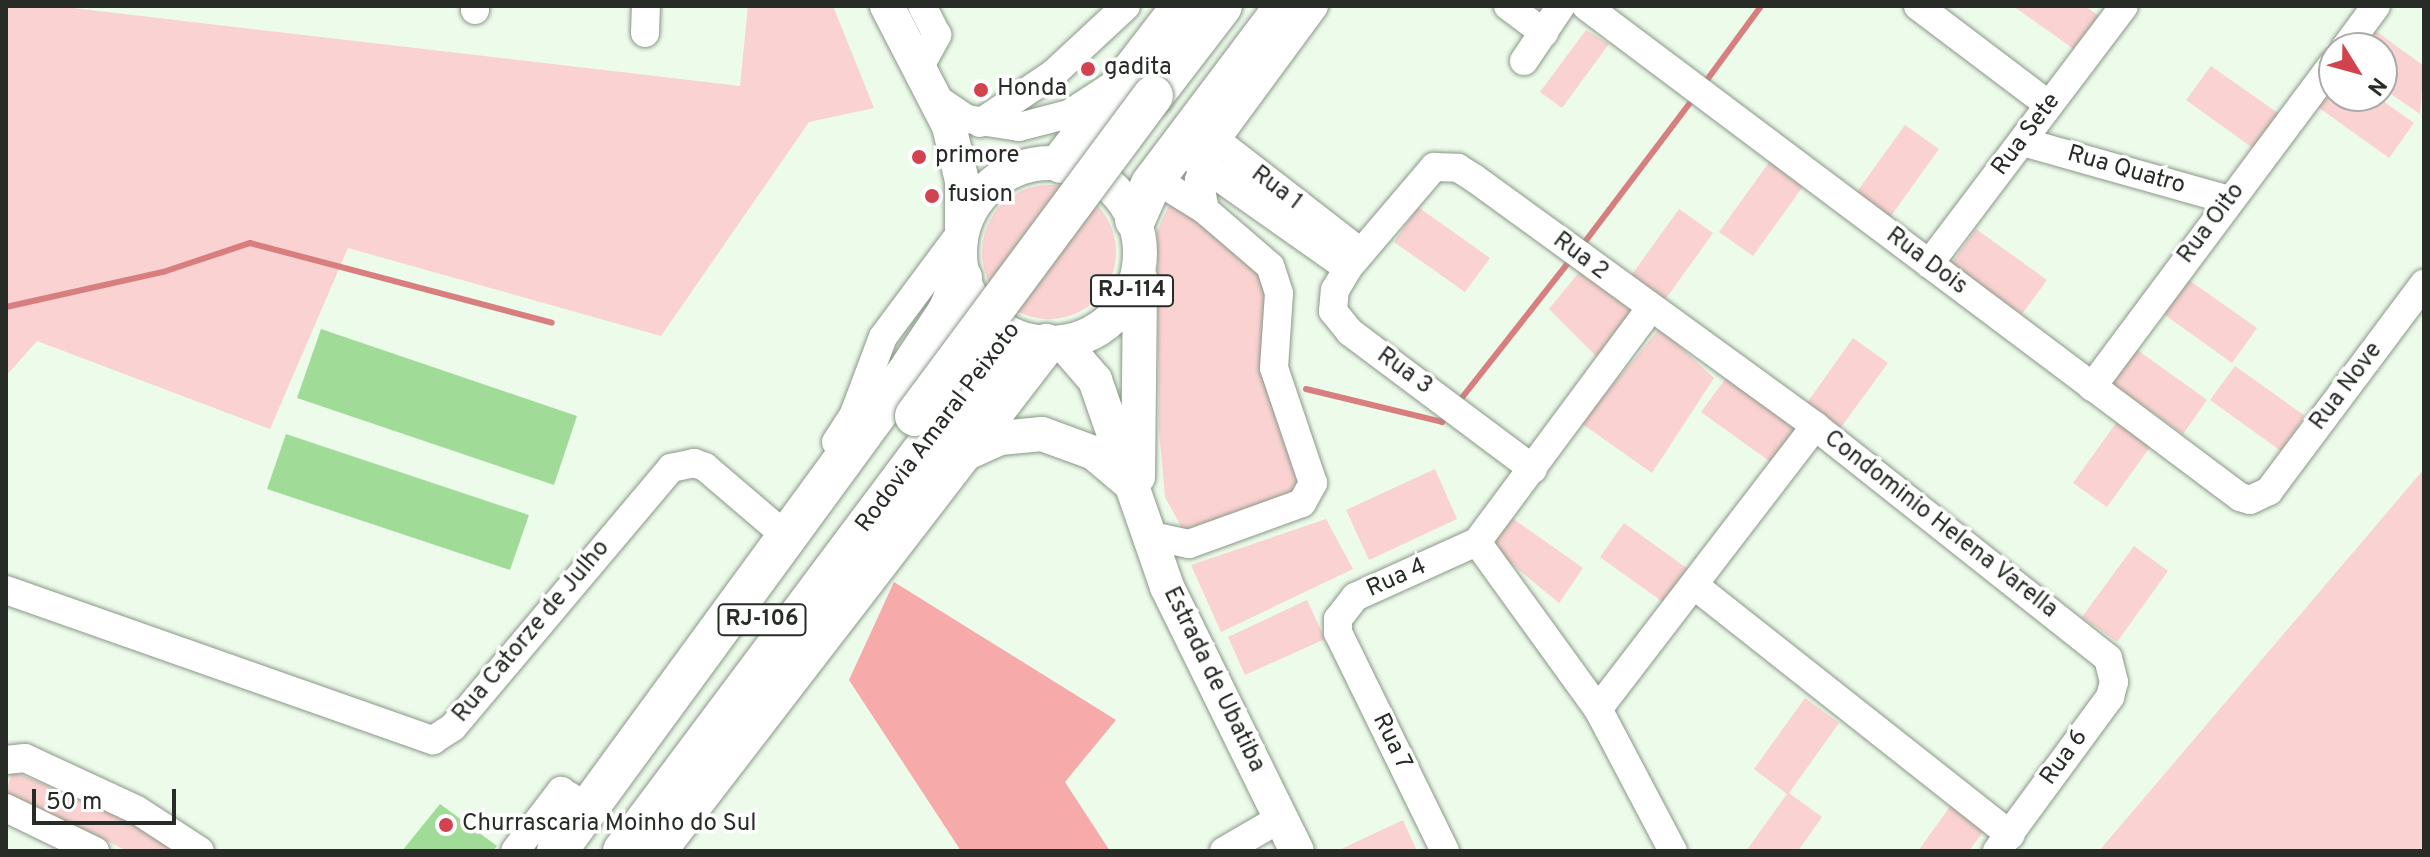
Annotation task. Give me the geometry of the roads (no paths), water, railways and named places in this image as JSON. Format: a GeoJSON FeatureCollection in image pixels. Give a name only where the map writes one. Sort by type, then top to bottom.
{"type":"FeatureCollection","features":[{"type":"Feature","properties":{"kind":"highway","name":"Rodovia Amaral Peixoto"},"geometry":{"type":"LineString","coordinates":[[1176,130],[1222,6]]}},
{"type":"Feature","properties":{"kind":"highway"},"geometry":{"type":"LineString","coordinates":[[1138,239],[1176,130],[1179,7]]}},
{"type":"Feature","properties":{"kind":"highway","name":"Rodovia Amaral Peixoto"},"geometry":{"type":"LineString","coordinates":[[623,851],[936,435],[1176,130],[1284,15]]}},
{"type":"Feature","properties":{"kind":"highway"},"geometry":{"type":"LineString","coordinates":[[1061,163],[1176,130]]}},
{"type":"Feature","properties":{"kind":"highway"},"geometry":{"type":"LineString","coordinates":[[557,851],[934,335],[962,278]]}},
{"type":"Feature","properties":{"kind":"highway"},"geometry":{"type":"LineString","coordinates":[[656,851],[936,435],[1054,343]]}},
{"type":"Feature","properties":{"kind":"highway","name":"Rodovia Amaral Peixoto"},"geometry":{"type":"LineString","coordinates":[[591,851],[936,435]]}},
{"type":"Feature","properties":{"kind":"main road"},"geometry":{"type":"LineString","coordinates":[[887,6],[926,82],[964,125],[975,152],[1022,167],[1061,163],[1102,178],[1138,239]]}},
{"type":"Feature","properties":{"kind":"main road"},"geometry":{"type":"LineString","coordinates":[[964,125],[962,278],[976,306],[999,328],[1054,343]]}},
{"type":"Feature","properties":{"kind":"main road"},"geometry":{"type":"LineString","coordinates":[[962,231],[987,188],[1022,167]]}},
{"type":"Feature","properties":{"kind":"main road","name":"RJ-114"},"geometry":{"type":"LineString","coordinates":[[1054,343],[1110,321],[1132,292],[1138,239]]}},
{"type":"Feature","properties":{"kind":"main road","name":"Estrada de Ubatiba"},"geometry":{"type":"LineString","coordinates":[[1137,507],[1138,239]]}},
{"type":"Feature","properties":{"kind":"main road","name":"Estrada de Ubatiba"},"geometry":{"type":"LineString","coordinates":[[1054,343],[1095,380],[1137,507],[1195,650],[1297,851]]}},
{"type":"Feature","properties":{"kind":"main road"},"geometry":{"type":"LineString","coordinates":[[936,435],[1000,438],[1042,434],[1094,453],[1137,507]]}},
{"type":"Feature","properties":{"kind":"street"},"geometry":{"type":"LineString","coordinates":[[922,6],[937,35],[926,82]]}},
{"type":"Feature","properties":{"kind":"street"},"geometry":{"type":"LineString","coordinates":[[964,125],[1054,73],[1126,6]]}},
{"type":"Feature","properties":{"kind":"street"},"geometry":{"type":"LineString","coordinates":[[1284,15],[1326,18],[1335,6]]}},
{"type":"Feature","properties":{"kind":"street"},"geometry":{"type":"LineString","coordinates":[[1508,6],[1550,16],[1524,61]]}},
{"type":"Feature","properties":{"kind":"street","name":"Rua Dois"},"geometry":{"type":"LineString","coordinates":[[1586,6],[2230,491],[2250,500],[2269,491]]}},
{"type":"Feature","properties":{"kind":"street"},"geometry":{"type":"LineString","coordinates":[[1918,6],[2049,105]]}},
{"type":"Feature","properties":{"kind":"street","name":"Rua Sete"},"geometry":{"type":"LineString","coordinates":[[1929,264],[2124,6]]}},
{"type":"Feature","properties":{"kind":"street"},"geometry":{"type":"LineString","coordinates":[[2357,32],[2376,6]]}},
{"type":"Feature","properties":{"kind":"street","name":"Rua Oito"},"geometry":{"type":"LineString","coordinates":[[2092,387],[2318,83]]}},
{"type":"Feature","properties":{"kind":"street"},"geometry":{"type":"LineString","coordinates":[[964,125],[1019,127],[1053,120],[1095,99],[1176,130],[1205,210]]}},
{"type":"Feature","properties":{"kind":"street"},"geometry":{"type":"LineString","coordinates":[[1137,507],[1189,544],[1292,508],[1312,489],[1274,368],[1279,293],[1273,273],[1260,253],[1205,210],[1171,189],[1176,130]]}},
{"type":"Feature","properties":{"kind":"street","name":"Rua 1"},"geometry":{"type":"LineString","coordinates":[[1176,130],[1354,260]]}},
{"type":"Feature","properties":{"kind":"street","name":"Rua Quatro"},"geometry":{"type":"LineString","coordinates":[[2023,142],[2230,200]]}},
{"type":"Feature","properties":{"kind":"street","name":"Rua 2"},"geometry":{"type":"LineString","coordinates":[[1354,260],[1423,176],[1443,164],[1474,178],[1650,309],[1815,426]]}},
{"type":"Feature","properties":{"kind":"street"},"geometry":{"type":"LineString","coordinates":[[827,485],[837,439],[854,414],[883,337],[962,231]]}},
{"type":"Feature","properties":{"kind":"street","name":"Rua 3"},"geometry":{"type":"LineString","coordinates":[[1354,260],[1333,303],[1339,322],[1533,469]]}},
{"type":"Feature","properties":{"kind":"street","name":"Rua Nove"},"geometry":{"type":"LineString","coordinates":[[2269,491],[2424,284]]}},
{"type":"Feature","properties":{"kind":"street"},"geometry":{"type":"LineString","coordinates":[[1650,309],[1477,542],[1598,709],[1673,851]]}},
{"type":"Feature","properties":{"kind":"street","name":"Condominio Helena Varella"},"geometry":{"type":"LineString","coordinates":[[1598,709],[1815,426],[2108,658]]}},
{"type":"Feature","properties":{"kind":"street","name":"Rua Catorze de Julho"},"geometry":{"type":"LineString","coordinates":[[6,590],[433,740],[453,727],[671,468],[694,463],[705,467],[788,538]]}},
{"type":"Feature","properties":{"kind":"street","name":"Rua 4"},"geometry":{"type":"LineString","coordinates":[[1338,633],[1342,609],[1355,597],[1477,542]]}},
{"type":"Feature","properties":{"kind":"street"},"geometry":{"type":"LineString","coordinates":[[1695,586],[2003,843]]}},
{"type":"Feature","properties":{"kind":"street","name":"Rua 7"},"geometry":{"type":"LineString","coordinates":[[1338,633],[1445,851]]}},
{"type":"Feature","properties":{"kind":"street","name":"Rua 6"},"geometry":{"type":"LineString","coordinates":[[2003,843],[2110,697],[2114,682],[2108,658]]}},
{"type":"Feature","properties":{"kind":"street"},"geometry":{"type":"LineString","coordinates":[[6,760],[25,758],[137,810],[200,851]]}},
{"type":"Feature","properties":{"kind":"street"},"geometry":{"type":"LineString","coordinates":[[515,851],[561,791],[587,807]]}},
{"type":"Feature","properties":{"kind":"street"},"geometry":{"type":"LineString","coordinates":[[6,808],[85,849]]}},
{"type":"Feature","properties":{"kind":"street"},"geometry":{"type":"LineString","coordinates":[[1224,851],[1281,818]]}},
{"type":"Feature","properties":{"kind":"street"},"geometry":{"type":"LineString","coordinates":[[1658,823],[1696,851]]}},
{"type":"Feature","properties":{"kind":"waterway"},"geometry":{"type":"LineString","coordinates":[[1704,84],[1761,6]]}},
{"type":"Feature","properties":{"kind":"waterway"},"geometry":{"type":"LineString","coordinates":[[1581,247],[1695,96]]}},
{"type":"Feature","properties":{"kind":"waterway"},"geometry":{"type":"LineString","coordinates":[[6,307],[163,272],[250,243],[552,323]]}},
{"type":"Feature","properties":{"kind":"waterway"},"geometry":{"type":"LineString","coordinates":[[1457,404],[1571,259]]}},
{"type":"Feature","properties":{"kind":"waterway"},"geometry":{"type":"LineString","coordinates":[[1306,389],[1442,422],[1447,416]]}},
{"type":"Feature","properties":{"kind":"place","name":"gadita"},"geometry":{"type":"Point","coordinates":[1088,69]}},
{"type":"Feature","properties":{"kind":"place","name":"Honda"},"geometry":{"type":"Point","coordinates":[981,90]}},
{"type":"Feature","properties":{"kind":"place","name":"primore"},"geometry":{"type":"Point","coordinates":[919,157]}},
{"type":"Feature","properties":{"kind":"place","name":"fusion"},"geometry":{"type":"Point","coordinates":[932,196]}},
{"type":"Feature","properties":{"kind":"place","name":"Churrascaria Moinho do Sul"},"geometry":{"type":"Point","coordinates":[446,825]}}]}
